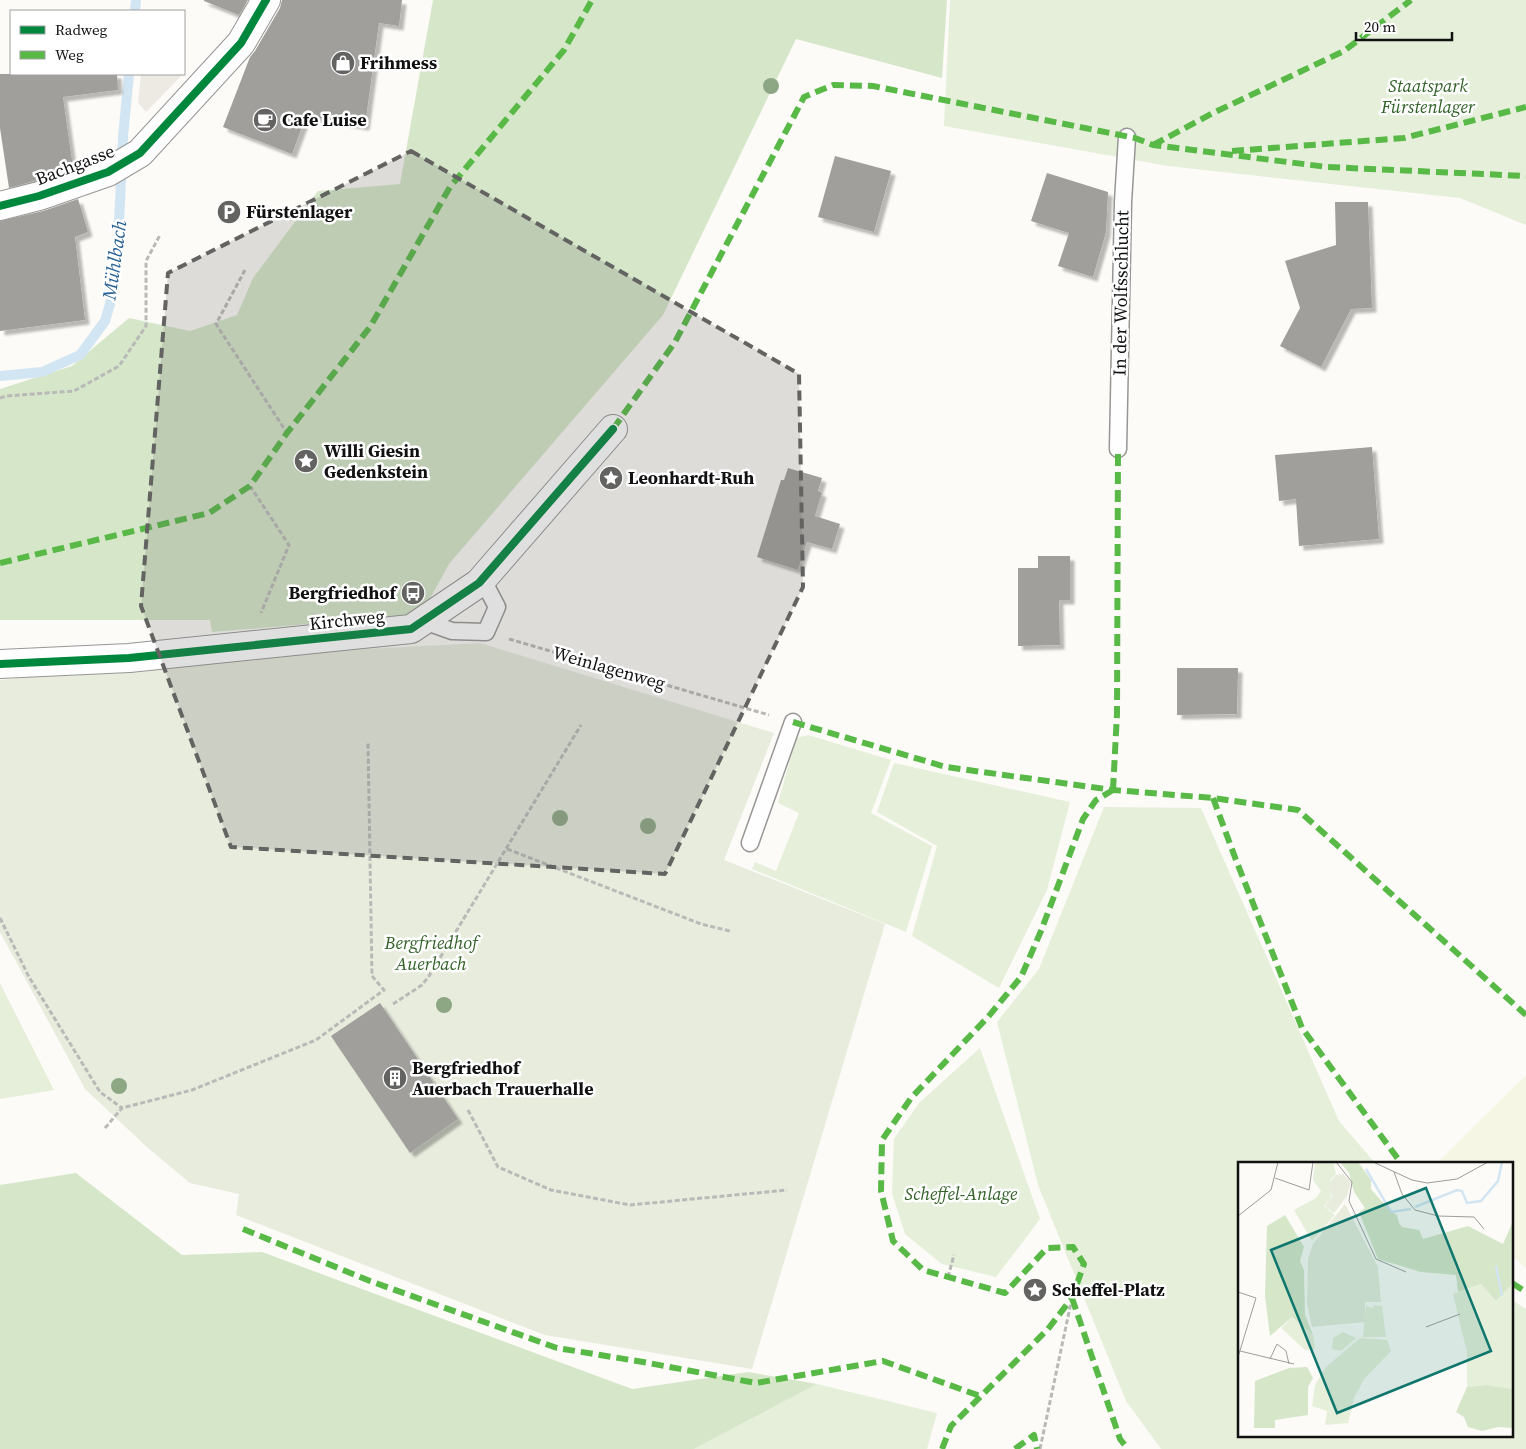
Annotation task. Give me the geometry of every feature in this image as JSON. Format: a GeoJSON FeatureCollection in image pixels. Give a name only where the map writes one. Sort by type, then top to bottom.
{"type":"FeatureCollection","features":[{"type":"Feature","properties":{"kind":"street","name":"Bachgasse"},"geometry":{"type":"LineString","coordinates":[[0,206],[39,196],[108,172],[134,158],[241,43],[266,0]]}},
{"type":"Feature","properties":{"kind":"street","name":"Kirchweg"},"geometry":{"type":"LineString","coordinates":[[0,664],[129,658],[411,629],[480,583],[613,429]]}},
{"type":"Feature","properties":{"kind":"lane","name":"In der Wolfsschlucht"},"geometry":{"type":"LineString","coordinates":[[1118,449],[1123,202],[1127,137]]}},
{"type":"Feature","properties":{"kind":"lane"},"geometry":{"type":"LineString","coordinates":[[424,621],[452,631],[486,632],[497,607],[486,586],[480,583]]}},
{"type":"Feature","properties":{"kind":"lane"},"geometry":{"type":"LineString","coordinates":[[750,843],[793,722]]}},
{"type":"Feature","properties":{"kind":"path"},"geometry":{"type":"LineString","coordinates":[[0,398],[74,391],[119,366],[146,326],[146,261],[160,235]]}},
{"type":"Feature","properties":{"kind":"path"},"geometry":{"type":"LineString","coordinates":[[245,270],[216,324],[287,433]]}},
{"type":"Feature","properties":{"kind":"path"},"geometry":{"type":"LineString","coordinates":[[248,645],[289,545],[250,486]]}},
{"type":"Feature","properties":{"kind":"path"},"geometry":{"type":"LineString","coordinates":[[394,1004],[422,985],[429,976],[581,724]]}},
{"type":"Feature","properties":{"kind":"path"},"geometry":{"type":"LineString","coordinates":[[105,1128],[122,1108],[192,1090],[316,1040],[384,990],[372,976],[368,742]]}},
{"type":"Feature","properties":{"kind":"path"},"geometry":{"type":"LineString","coordinates":[[507,849],[701,924],[730,931]]}},
{"type":"Feature","properties":{"kind":"path"},"geometry":{"type":"LineString","coordinates":[[0,918],[30,977],[100,1092],[122,1108]]}},
{"type":"Feature","properties":{"kind":"path"},"geometry":{"type":"LineString","coordinates":[[468,1110],[498,1166],[551,1190],[630,1205],[787,1190]]}},
{"type":"Feature","properties":{"kind":"path"},"geometry":{"type":"LineString","coordinates":[[948,1277],[954,1255]]}},
{"type":"Feature","properties":{"kind":"path"},"geometry":{"type":"LineString","coordinates":[[1040,1449],[1072,1298]]}},
{"type":"Feature","properties":{"kind":"highlighted area"},"geometry":{"type":"Polygon","coordinates":[[[411,151],[799,374],[803,587],[665,874],[231,847],[141,606],[168,273],[411,151]]]}},
{"type":"Feature","properties":{"kind":"green space"},"geometry":{"type":"Polygon","coordinates":[[[433,0],[947,0],[942,78],[796,39],[663,315],[449,564],[421,615],[212,632],[210,620],[0,620],[0,389],[72,366],[129,318],[190,331],[237,315],[253,278],[318,191],[400,184],[433,0]]]}},
{"type":"Feature","properties":{"kind":"green space","name":"Staatspark Fürstenlager"},"geometry":{"type":"Polygon","coordinates":[[[950,0],[1526,0],[1526,225],[1460,198],[1168,166],[944,126],[950,0]]]}},
{"type":"Feature","properties":{"kind":"green space","name":"Bergfriedhof Auerbach"},"geometry":{"type":"Polygon","coordinates":[[[480,643],[774,733],[724,860],[885,924],[752,1369],[545,1335],[236,1215],[239,1194],[190,1183],[148,1148],[85,1089],[0,932],[0,680],[267,654],[480,643]]]}},
{"type":"Feature","properties":{"kind":"green space"},"geometry":{"type":"Polygon","coordinates":[[[808,735],[891,760],[871,813],[932,846],[906,932],[752,869],[755,862],[776,871],[799,813],[778,803],[796,738],[808,735]]]}},
{"type":"Feature","properties":{"kind":"green space"},"geometry":{"type":"Polygon","coordinates":[[[894,763],[1070,802],[1047,890],[999,988],[912,936],[937,846],[877,812],[894,763]]]}},
{"type":"Feature","properties":{"kind":"green space"},"geometry":{"type":"Polygon","coordinates":[[[1104,807],[1201,808],[1339,1121],[1374,1162],[1238,1162],[1238,1436],[1514,1436],[1514,1301],[1526,1309],[1526,1449],[1161,1449],[1126,1401],[1038,1185],[997,1022],[1039,969],[1104,807]]]}},
{"type":"Feature","properties":{"kind":"green space"},"geometry":{"type":"Polygon","coordinates":[[[0,983],[54,1090],[0,1099],[0,983]]]}},
{"type":"Feature","properties":{"kind":"green space","name":"Scheffel-Anlage"},"geometry":{"type":"Polygon","coordinates":[[[980,1048],[1040,1219],[996,1277],[942,1264],[905,1234],[892,1193],[894,1139],[919,1103],[980,1048]]]}},
{"type":"Feature","properties":{"kind":"green space"},"geometry":{"type":"Polygon","coordinates":[[[1526,1075],[1526,1268],[1514,1258],[1514,1162],[1438,1162],[1526,1075]]]}},
{"type":"Feature","properties":{"kind":"green space"},"geometry":{"type":"Polygon","coordinates":[[[76,1173],[182,1255],[262,1252],[632,1389],[748,1372],[817,1384],[694,1449],[0,1449],[0,1185],[76,1173]]]}},
{"type":"Feature","properties":{"kind":"green space"},"geometry":{"type":"Polygon","coordinates":[[[817,1384],[937,1413],[927,1449],[694,1449],[817,1384]]]}},
{"type":"Feature","properties":{"kind":"shaded area"},"geometry":{"type":"Polygon","coordinates":[[[141,75],[182,75],[146,112],[138,103],[141,75]]]}},
{"type":"Feature","properties":{"kind":"building"},"geometry":{"type":"Polygon","coordinates":[[[204,0],[248,0],[239,15],[204,0]]]}},
{"type":"Feature","properties":{"kind":"building"},"geometry":{"type":"Polygon","coordinates":[[[282,0],[402,0],[399,26],[379,23],[365,126],[306,116],[292,154],[223,127],[250,57],[280,8],[282,0]]]}},
{"type":"Feature","properties":{"kind":"building"},"geometry":{"type":"Polygon","coordinates":[[[0,74],[117,75],[118,90],[63,97],[73,168],[9,188],[0,128],[0,74]]]}},
{"type":"Feature","properties":{"kind":"building"},"geometry":{"type":"Polygon","coordinates":[[[835,156],[891,171],[874,232],[818,217],[835,156]]]}},
{"type":"Feature","properties":{"kind":"building"},"geometry":{"type":"Polygon","coordinates":[[[1047,173],[1108,192],[1106,232],[1093,277],[1058,266],[1069,233],[1031,221],[1047,173]]]}},
{"type":"Feature","properties":{"kind":"building"},"geometry":{"type":"Polygon","coordinates":[[[78,199],[88,232],[75,237],[85,320],[0,331],[0,221],[43,211],[78,199]]]}},
{"type":"Feature","properties":{"kind":"building"},"geometry":{"type":"Polygon","coordinates":[[[1335,202],[1368,202],[1372,308],[1351,309],[1321,367],[1280,346],[1300,308],[1285,261],[1336,245],[1335,202]]]}},
{"type":"Feature","properties":{"kind":"building"},"geometry":{"type":"Polygon","coordinates":[[[1372,447],[1379,539],[1299,546],[1296,499],[1279,501],[1275,455],[1372,447]]]}},
{"type":"Feature","properties":{"kind":"building"},"geometry":{"type":"Polygon","coordinates":[[[788,468],[822,478],[818,491],[822,493],[815,516],[840,524],[832,549],[807,542],[798,570],[757,557],[781,480],[784,480],[788,468]]]}},
{"type":"Feature","properties":{"kind":"building"},"geometry":{"type":"Polygon","coordinates":[[[1038,556],[1070,556],[1070,600],[1059,600],[1060,645],[1018,646],[1018,568],[1038,568],[1038,556]]]}},
{"type":"Feature","properties":{"kind":"building"},"geometry":{"type":"Polygon","coordinates":[[[1177,668],[1238,668],[1237,714],[1177,715],[1177,668]]]}},
{"type":"Feature","properties":{"kind":"building","name":"Bergfriedhof Auerbach Trauerhalle"},"geometry":{"type":"Polygon","coordinates":[[[380,1003],[458,1119],[410,1153],[331,1036],[380,1003]]]}},
{"type":"Feature","properties":{"kind":"waterway","name":"Mühlbach"},"geometry":{"type":"LineString","coordinates":[[135,10],[136,0]]}},
{"type":"Feature","properties":{"kind":"waterway","name":"Mühlbach"},"geometry":{"type":"LineString","coordinates":[[0,376],[42,372],[80,355],[105,321],[117,266],[123,137],[129,75]]}},
{"type":"Feature","properties":{"kind":"marked path"},"geometry":{"type":"LineString","coordinates":[[0,563],[209,513],[250,486],[287,433],[370,327],[450,187],[564,50],[592,0]]}},
{"type":"Feature","properties":{"kind":"marked path"},"geometry":{"type":"LineString","coordinates":[[1153,145],[1213,113],[1344,51],[1411,0]]}},
{"type":"Feature","properties":{"kind":"marked path"},"geometry":{"type":"LineString","coordinates":[[613,429],[675,342],[804,97],[833,85],[873,86],[1135,138],[1153,145],[1327,167],[1526,176]]}},
{"type":"Feature","properties":{"kind":"marked path"},"geometry":{"type":"LineString","coordinates":[[1232,151],[1404,138],[1526,107]]}},
{"type":"Feature","properties":{"kind":"marked path"},"geometry":{"type":"LineString","coordinates":[[1113,790],[1117,714],[1118,449]]}},
{"type":"Feature","properties":{"kind":"marked path"},"geometry":{"type":"LineString","coordinates":[[793,722],[946,767],[1113,790],[1213,798],[1298,810],[1526,1015]]}},
{"type":"Feature","properties":{"kind":"marked path"},"geometry":{"type":"LineString","coordinates":[[942,1449],[951,1426],[1048,1329],[1072,1298],[1084,1264],[1073,1247],[1047,1248],[1005,1293],[923,1270],[893,1241],[881,1191],[882,1140],[911,1098],[988,1017],[1021,977],[1041,931],[1083,819],[1096,800],[1113,790]]}},
{"type":"Feature","properties":{"kind":"marked path"},"geometry":{"type":"LineString","coordinates":[[1213,798],[1302,1028],[1400,1162]]}},
{"type":"Feature","properties":{"kind":"marked path"},"geometry":{"type":"LineString","coordinates":[[243,1229],[370,1281],[557,1348],[756,1383],[883,1361],[980,1396]]}},
{"type":"Feature","properties":{"kind":"marked path"},"geometry":{"type":"LineString","coordinates":[[1514,1284],[1526,1292]]}},
{"type":"Feature","properties":{"kind":"marked path"},"geometry":{"type":"LineString","coordinates":[[1072,1298],[1120,1439],[1128,1449]]}},
{"type":"Feature","properties":{"kind":"marked path"},"geometry":{"type":"LineString","coordinates":[[1015,1449],[1034,1435],[1037,1449]]}},
{"type":"Feature","properties":{"kind":"cycle path"},"geometry":{"type":"LineString","coordinates":[[0,206],[39,196],[108,172],[140,153],[241,43],[266,0]]}},
{"type":"Feature","properties":{"kind":"cycle path"},"geometry":{"type":"LineString","coordinates":[[0,664],[129,658],[411,629],[479,583],[613,429]]}},
{"type":"Feature","properties":{"kind":"place","name":"Frihmess"},"geometry":{"type":"Point","coordinates":[343,63]}},
{"type":"Feature","properties":{"kind":"place","name":"Cafe Luise"},"geometry":{"type":"Point","coordinates":[265,120]}},
{"type":"Feature","properties":{"kind":"place","name":"Fürstenlager"},"geometry":{"type":"Point","coordinates":[229,212]}},
{"type":"Feature","properties":{"kind":"place","name":"Willi Giesin Gedenkstein"},"geometry":{"type":"Point","coordinates":[306,461]}},
{"type":"Feature","properties":{"kind":"place","name":"Leonhardt-Ruh"},"geometry":{"type":"Point","coordinates":[611,478]}},
{"type":"Feature","properties":{"kind":"place","name":"Bergfriedhof"},"geometry":{"type":"Point","coordinates":[413,593]}},
{"type":"Feature","properties":{"kind":"place","name":"Bergfriedhof Auerbach Trauerhalle"},"geometry":{"type":"Point","coordinates":[395,1078]}},
{"type":"Feature","properties":{"kind":"place","name":"Scheffel-Platz"},"geometry":{"type":"Point","coordinates":[1035,1290]}}]}
